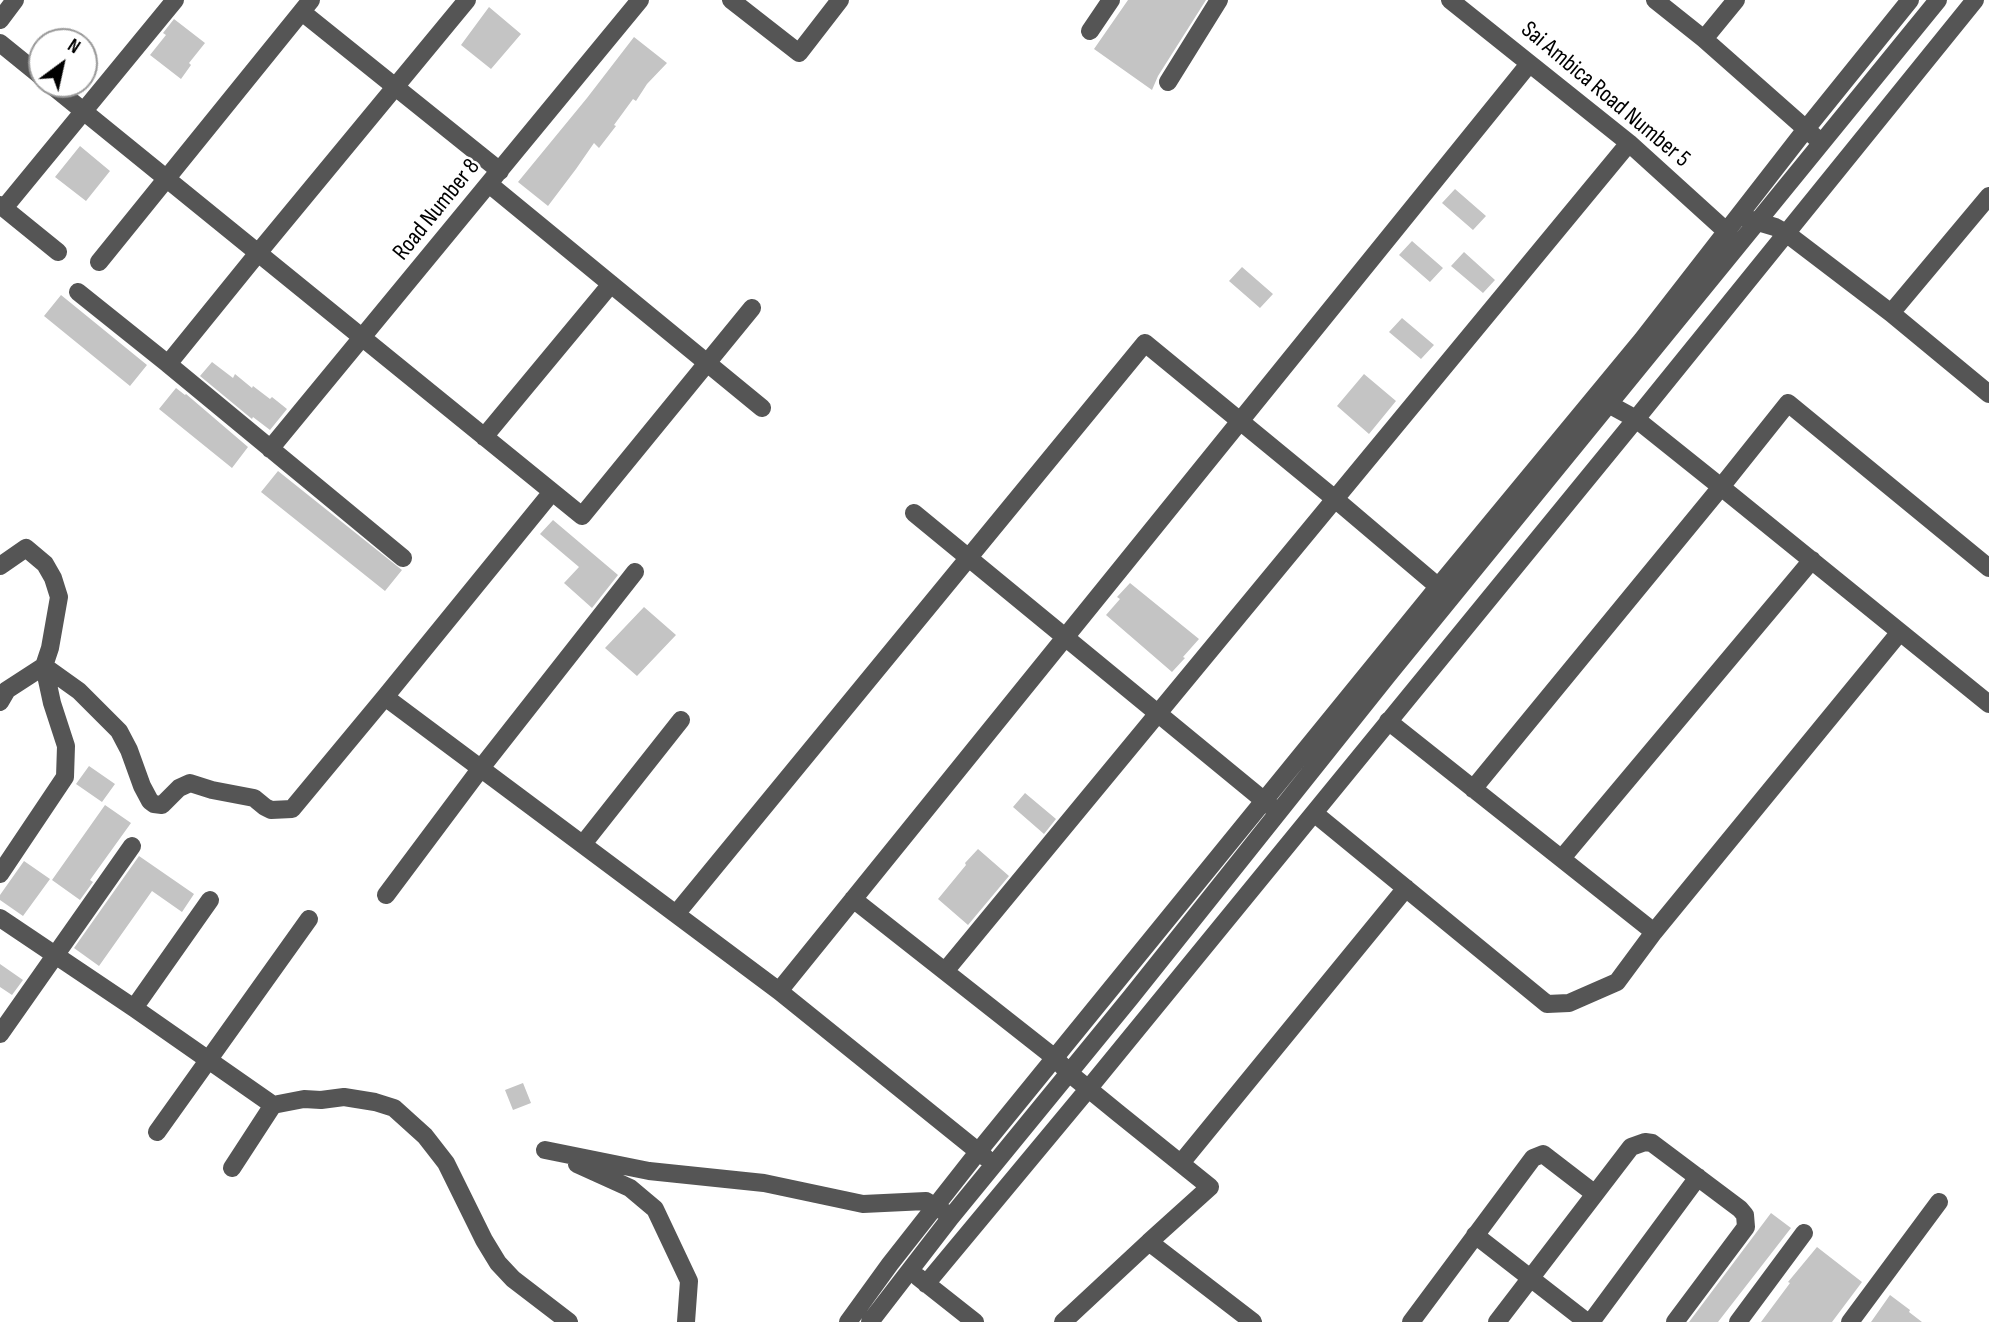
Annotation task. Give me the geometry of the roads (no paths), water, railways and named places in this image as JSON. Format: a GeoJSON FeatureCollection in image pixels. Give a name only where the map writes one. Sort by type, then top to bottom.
{"type":"FeatureCollection","features":[{"type":"Feature","properties":{"kind":"street"},"geometry":{"type":"LineString","coordinates":[[0,20],[15,0]]}},
{"type":"Feature","properties":{"kind":"street"},"geometry":{"type":"LineString","coordinates":[[58,252],[2,206],[175,0]]}},
{"type":"Feature","properties":{"kind":"street"},"geometry":{"type":"LineString","coordinates":[[168,364],[467,0]]}},
{"type":"Feature","properties":{"kind":"street","name":"Road Number 8"},"geometry":{"type":"LineString","coordinates":[[270,449],[640,0]]}},
{"type":"Feature","properties":{"kind":"street"},"geometry":{"type":"LineString","coordinates":[[731,0],[799,52],[839,0]]}},
{"type":"Feature","properties":{"kind":"street"},"geometry":{"type":"LineString","coordinates":[[1090,32],[1111,0]]}},
{"type":"Feature","properties":{"kind":"street"},"geometry":{"type":"LineString","coordinates":[[1168,82],[1219,0]]}},
{"type":"Feature","properties":{"kind":"street","name":"Sai Ambica Road Number 5"},"geometry":{"type":"LineString","coordinates":[[1450,0],[1629,144],[1726,231]]}},
{"type":"Feature","properties":{"kind":"street"},"geometry":{"type":"LineString","coordinates":[[1655,0],[1822,142]]}},
{"type":"Feature","properties":{"kind":"street"},"geometry":{"type":"LineString","coordinates":[[1704,39],[1735,0]]}},
{"type":"Feature","properties":{"kind":"street"},"geometry":{"type":"LineString","coordinates":[[1602,401],[1642,340],[1910,0]]}},
{"type":"Feature","properties":{"kind":"street"},"geometry":{"type":"LineString","coordinates":[[870,1322],[951,1217],[1069,1073],[1272,807],[1445,592],[1602,401],[1756,223],[1938,0]]}},
{"type":"Feature","properties":{"kind":"street"},"geometry":{"type":"LineString","coordinates":[[926,1284],[1636,419],[1975,0]]}},
{"type":"Feature","properties":{"kind":"street"},"geometry":{"type":"LineString","coordinates":[[99,262],[307,6],[611,284],[762,408]]}},
{"type":"Feature","properties":{"kind":"street"},"geometry":{"type":"LineString","coordinates":[[0,43],[28,66]]}},
{"type":"Feature","properties":{"kind":"street"},"geometry":{"type":"LineString","coordinates":[[779,991],[1529,64]]}},
{"type":"Feature","properties":{"kind":"street"},"geometry":{"type":"LineString","coordinates":[[67,98],[582,516],[752,308]]}},
{"type":"Feature","properties":{"kind":"street"},"geometry":{"type":"LineString","coordinates":[[946,971],[1629,144]]}},
{"type":"Feature","properties":{"kind":"street"},"geometry":{"type":"LineString","coordinates":[[1891,313],[1989,196]]}},
{"type":"Feature","properties":{"kind":"street"},"geometry":{"type":"LineString","coordinates":[[1739,215],[1786,233],[1891,313],[1989,394]]}},
{"type":"Feature","properties":{"kind":"street"},"geometry":{"type":"LineString","coordinates":[[484,437],[611,284]]}},
{"type":"Feature","properties":{"kind":"street"},"geometry":{"type":"LineString","coordinates":[[78,292],[403,558]]}},
{"type":"Feature","properties":{"kind":"street"},"geometry":{"type":"LineString","coordinates":[[676,914],[1145,343],[1445,592]]}},
{"type":"Feature","properties":{"kind":"street"},"geometry":{"type":"LineString","coordinates":[[1602,401],[1636,419],[1989,705]]}},
{"type":"Feature","properties":{"kind":"street"},"geometry":{"type":"LineString","coordinates":[[1473,789],[1787,403],[1989,568]]}},
{"type":"Feature","properties":{"kind":"street"},"geometry":{"type":"LineString","coordinates":[[44,666],[79,691],[119,731],[142,786],[150,801],[158,806],[179,788],[190,783],[254,798],[271,810],[292,809],[552,492]]}},
{"type":"Feature","properties":{"kind":"street"},"geometry":{"type":"LineString","coordinates":[[914,513],[1272,807]]}},
{"type":"Feature","properties":{"kind":"street"},"geometry":{"type":"LineString","coordinates":[[0,566],[26,548],[45,564],[60,597],[44,666],[51,703],[66,746],[65,777],[0,874]]}},
{"type":"Feature","properties":{"kind":"street"},"geometry":{"type":"LineString","coordinates":[[1562,858],[1812,560]]}},
{"type":"Feature","properties":{"kind":"street"},"geometry":{"type":"LineString","coordinates":[[386,895],[481,768],[635,572]]}},
{"type":"Feature","properties":{"kind":"street"},"geometry":{"type":"LineString","coordinates":[[1314,813],[1547,1004],[1569,1003],[1617,982],[1654,932],[1900,632]]}},
{"type":"Feature","properties":{"kind":"street"},"geometry":{"type":"LineString","coordinates":[[0,702],[7,690],[44,666]]}},
{"type":"Feature","properties":{"kind":"street"},"geometry":{"type":"LineString","coordinates":[[386,697],[779,991],[994,1165]]}},
{"type":"Feature","properties":{"kind":"street"},"geometry":{"type":"LineString","coordinates":[[583,844],[681,720]]}},
{"type":"Feature","properties":{"kind":"street"},"geometry":{"type":"LineString","coordinates":[[1388,721],[1654,932]]}},
{"type":"Feature","properties":{"kind":"street"},"geometry":{"type":"LineString","coordinates":[[848,1322],[935,1206],[1055,1058],[1272,807]]}},
{"type":"Feature","properties":{"kind":"street"},"geometry":{"type":"LineString","coordinates":[[0,1034],[132,846]]}},
{"type":"Feature","properties":{"kind":"street"},"geometry":{"type":"LineString","coordinates":[[1181,1163],[1406,888]]}},
{"type":"Feature","properties":{"kind":"street"},"geometry":{"type":"LineString","coordinates":[[853,899],[1055,1058],[1069,1073],[1210,1187],[1063,1322]]}},
{"type":"Feature","properties":{"kind":"street"},"geometry":{"type":"LineString","coordinates":[[134,1008],[210,900]]}},
{"type":"Feature","properties":{"kind":"street"},"geometry":{"type":"LineString","coordinates":[[0,918],[274,1105]]}},
{"type":"Feature","properties":{"kind":"street"},"geometry":{"type":"LineString","coordinates":[[157,1132],[309,919]]}},
{"type":"Feature","properties":{"kind":"street"},"geometry":{"type":"LineString","coordinates":[[232,1168],[274,1105],[304,1099],[344,1097],[394,1108],[425,1136],[446,1163],[498,1263],[513,1279],[569,1322]]}},
{"type":"Feature","properties":{"kind":"street"},"geometry":{"type":"LineString","coordinates":[[1497,1322],[1631,1147],[1645,1142],[1652,1143],[1745,1215],[1746,1227],[1675,1322]]}},
{"type":"Feature","properties":{"kind":"street"},"geometry":{"type":"LineString","coordinates":[[686,1322],[689,1281],[655,1209],[630,1188],[545,1150],[649,1171],[764,1183],[863,1204],[926,1202],[951,1217]]}},
{"type":"Feature","properties":{"kind":"street"},"geometry":{"type":"LineString","coordinates":[[1411,1322],[1533,1158],[1543,1154],[1595,1195]]}},
{"type":"Feature","properties":{"kind":"street"},"geometry":{"type":"LineString","coordinates":[[1475,1235],[1589,1322],[1698,1177]]}},
{"type":"Feature","properties":{"kind":"street"},"geometry":{"type":"LineString","coordinates":[[1850,1322],[1939,1202]]}},
{"type":"Feature","properties":{"kind":"street"},"geometry":{"type":"LineString","coordinates":[[1738,1322],[1804,1233]]}},
{"type":"Feature","properties":{"kind":"street"},"geometry":{"type":"LineString","coordinates":[[1149,1242],[1253,1322]]}},
{"type":"Feature","properties":{"kind":"street"},"geometry":{"type":"LineString","coordinates":[[909,1271],[975,1322]]}}]}
